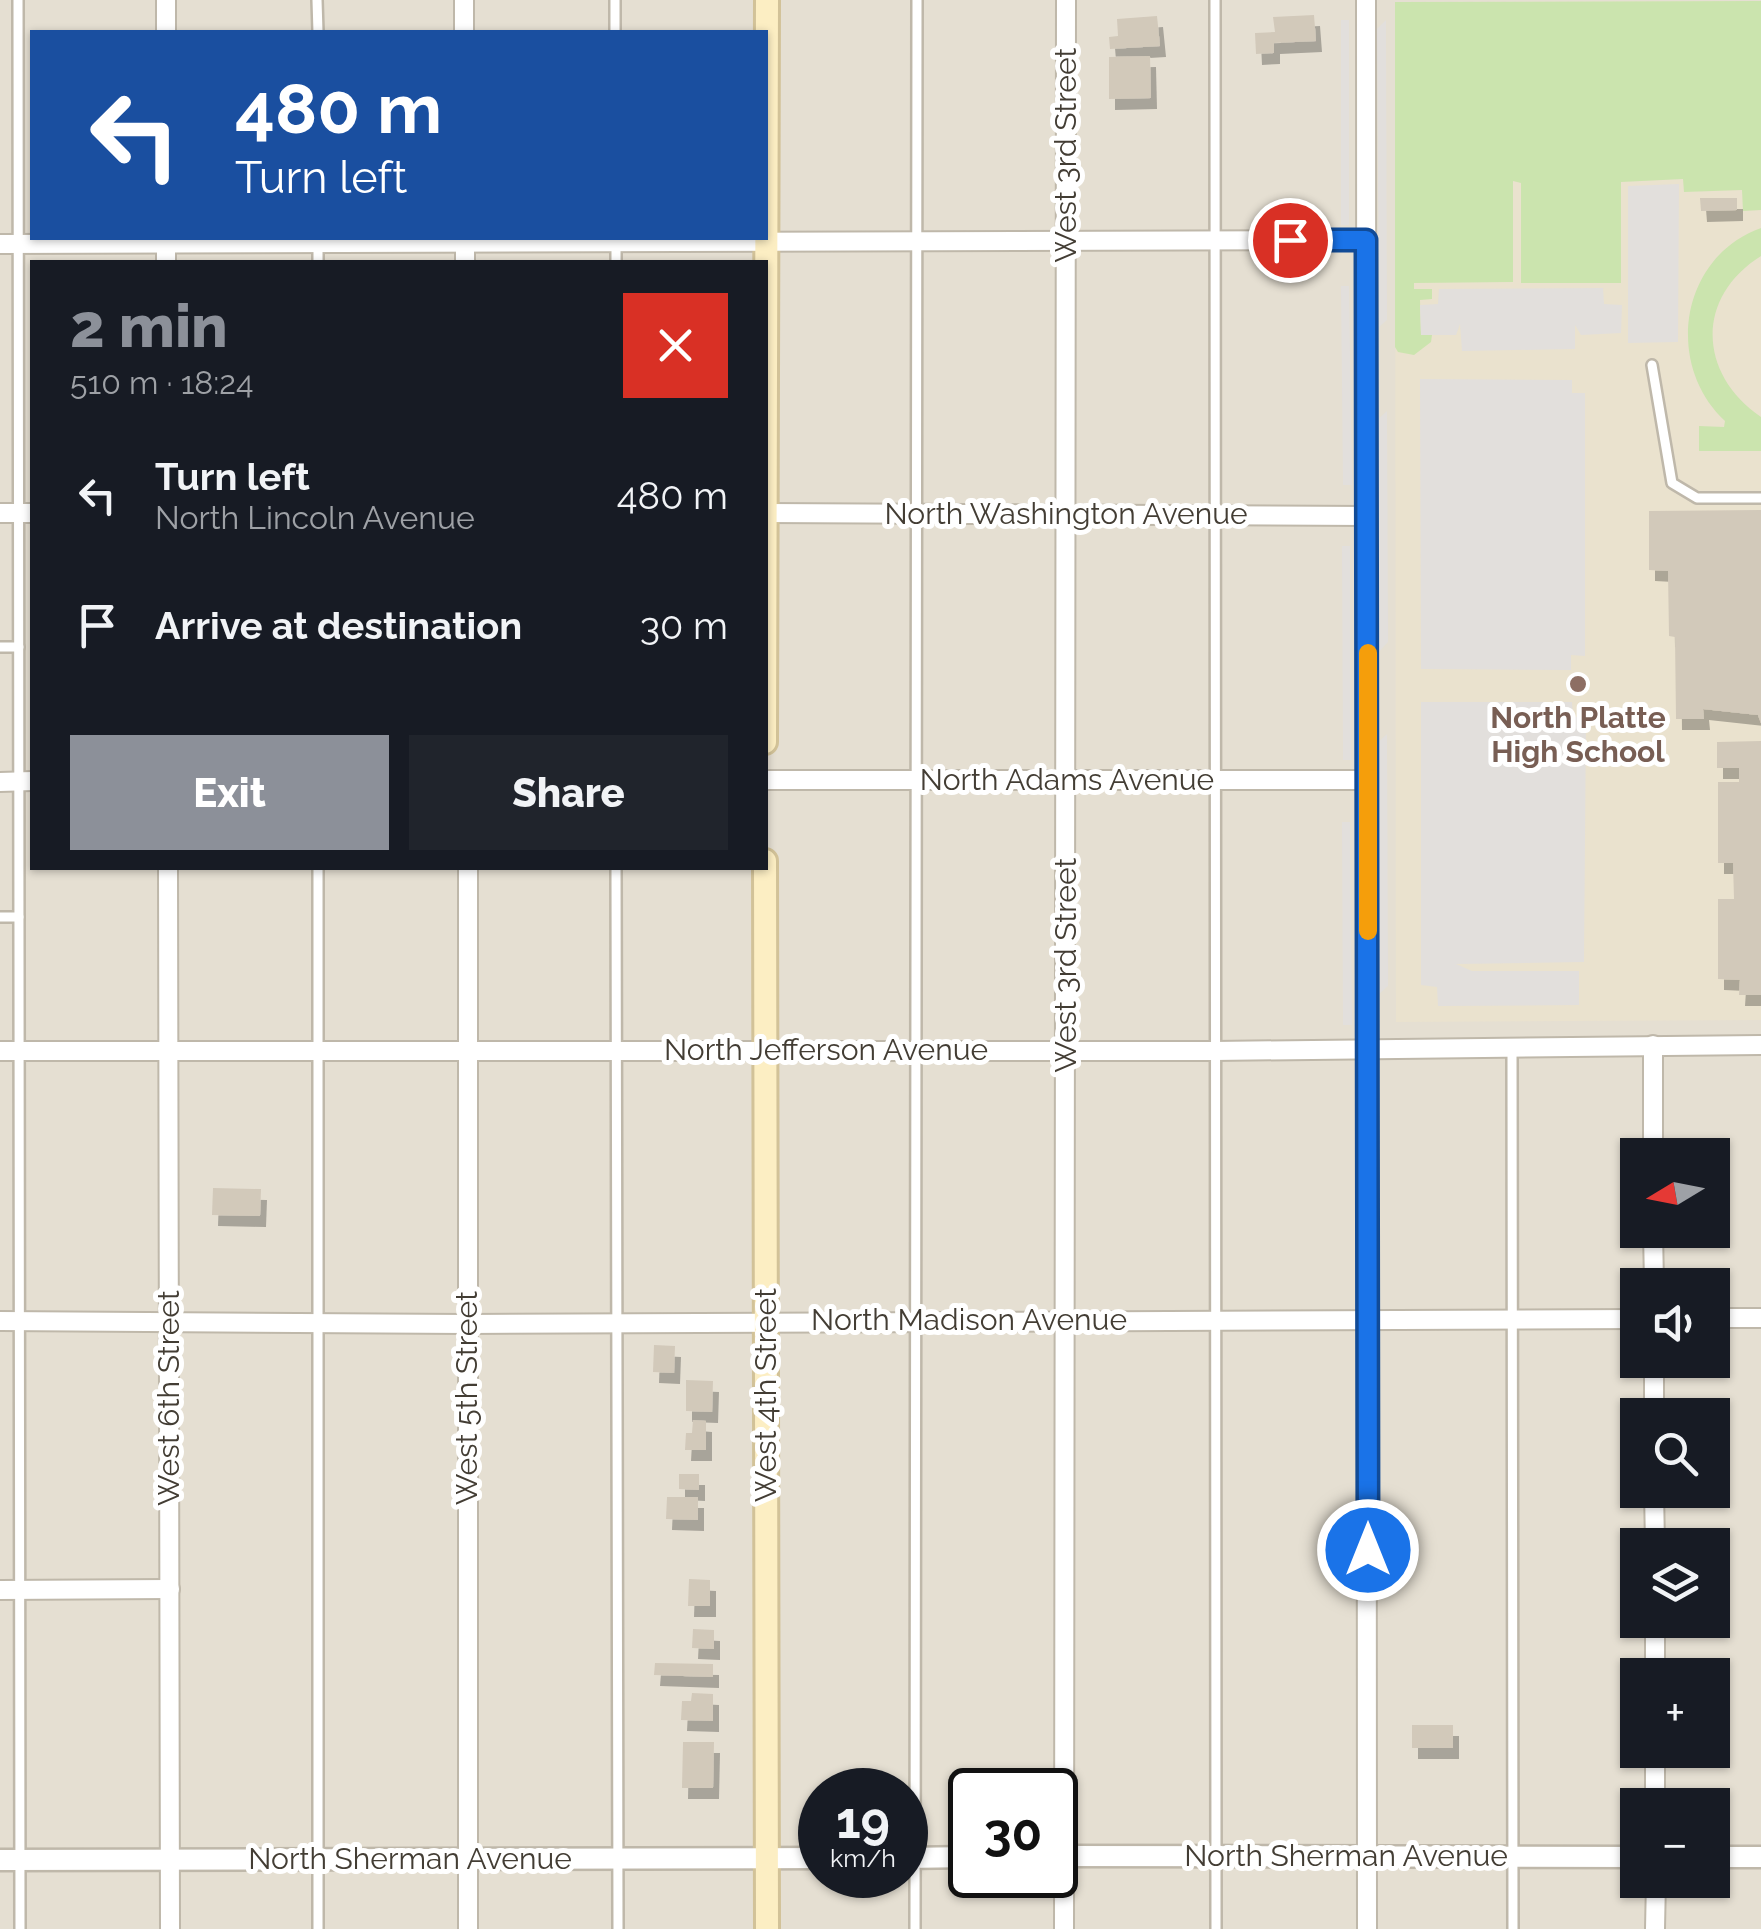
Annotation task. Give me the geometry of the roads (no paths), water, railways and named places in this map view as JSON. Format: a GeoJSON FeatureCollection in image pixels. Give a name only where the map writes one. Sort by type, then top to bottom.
{"type":"FeatureCollection","features":[{"type":"Feature","properties":{"kind":"main road"},"geometry":{"type":"LineString","coordinates":[[767,0],[767,30]]}},
{"type":"Feature","properties":{"kind":"main road"},"geometry":{"type":"LineString","coordinates":[[766,240],[766,260]]}},
{"type":"Feature","properties":{"kind":"main road","name":"West 4th Street"},"geometry":{"type":"LineString","coordinates":[[765,870],[767,1929]]}},
{"type":"Feature","properties":{"kind":"street"},"geometry":{"type":"LineString","coordinates":[[166,0],[166,30]]}},
{"type":"Feature","properties":{"kind":"street"},"geometry":{"type":"LineString","coordinates":[[464,0],[464,30]]}},
{"type":"Feature","properties":{"kind":"street","name":"West 3rd Street"},"geometry":{"type":"LineString","coordinates":[[1061,1768],[1066,1320],[1066,0]]}},
{"type":"Feature","properties":{"kind":"street"},"geometry":{"type":"LineString","coordinates":[[1366,0],[1367,1929]]}},
{"type":"Feature","properties":{"kind":"street"},"geometry":{"type":"LineString","coordinates":[[9,244],[616,248],[766,243],[1366,240]]}},
{"type":"Feature","properties":{"kind":"street","name":"North Washington Avenue"},"geometry":{"type":"LineString","coordinates":[[768,513],[1367,516]]}},
{"type":"Feature","properties":{"kind":"street","name":"North Adams Avenue"},"geometry":{"type":"LineString","coordinates":[[768,780],[1368,780]]}},
{"type":"Feature","properties":{"kind":"street","name":"West 6th Street"},"geometry":{"type":"LineString","coordinates":[[168,870],[170,1929]]}},
{"type":"Feature","properties":{"kind":"street","name":"West 5th Street"},"geometry":{"type":"LineString","coordinates":[[468,870],[468,1929]]}},
{"type":"Feature","properties":{"kind":"street"},"geometry":{"type":"LineString","coordinates":[[1652,1045],[1653,1138]]}},
{"type":"Feature","properties":{"kind":"street","name":"North Jefferson Avenue"},"geometry":{"type":"LineString","coordinates":[[10,1051],[1214,1051],[1761,1045]]}},
{"type":"Feature","properties":{"kind":"street"},"geometry":{"type":"LineString","coordinates":[[1730,1318],[1761,1318]]}},
{"type":"Feature","properties":{"kind":"street","name":"North Madison Avenue"},"geometry":{"type":"LineString","coordinates":[[10,1321],[616,1324],[766,1320],[1620,1319]]}},
{"type":"Feature","properties":{"kind":"street"},"geometry":{"type":"LineString","coordinates":[[0,1590],[170,1589]]}},
{"type":"Feature","properties":{"kind":"street","name":"North Sherman Avenue"},"geometry":{"type":"LineString","coordinates":[[1078,1856],[1620,1857]]}},
{"type":"Feature","properties":{"kind":"street"},"geometry":{"type":"LineString","coordinates":[[1730,1857],[1761,1857]]}},
{"type":"Feature","properties":{"kind":"street","name":"North Sherman Avenue"},"geometry":{"type":"LineString","coordinates":[[10,1860],[798,1858]]}},
{"type":"Feature","properties":{"kind":"street","name":"West 3rd Street"},"geometry":{"type":"LineString","coordinates":[[1062,1898],[1064,1929]]}},
{"type":"Feature","properties":{"kind":"street"},"geometry":{"type":"LineString","coordinates":[[1655,1929],[1656,1898]]}},
{"type":"Feature","properties":{"kind":"lane"},"geometry":{"type":"LineString","coordinates":[[18,0],[9,244],[19,647],[19,917],[10,1051],[10,1321],[20,1590],[10,1860],[20,1929]]}},
{"type":"Feature","properties":{"kind":"lane"},"geometry":{"type":"LineString","coordinates":[[318,0],[318,30]]}},
{"type":"Feature","properties":{"kind":"lane"},"geometry":{"type":"LineString","coordinates":[[615,0],[615,30]]}},
{"type":"Feature","properties":{"kind":"lane"},"geometry":{"type":"LineString","coordinates":[[911,1768],[916,1320],[918,0]]}},
{"type":"Feature","properties":{"kind":"lane"},"geometry":{"type":"LineString","coordinates":[[1214,0],[1216,1929]]}},
{"type":"Feature","properties":{"kind":"lane"},"geometry":{"type":"LineString","coordinates":[[1652,365],[1672,483],[1697,498],[1761,498]]}},
{"type":"Feature","properties":{"kind":"lane"},"geometry":{"type":"LineString","coordinates":[[0,647],[19,647]]}},
{"type":"Feature","properties":{"kind":"lane"},"geometry":{"type":"LineString","coordinates":[[318,870],[318,1929]]}},
{"type":"Feature","properties":{"kind":"lane"},"geometry":{"type":"LineString","coordinates":[[616,870],[618,1929]]}},
{"type":"Feature","properties":{"kind":"lane"},"geometry":{"type":"LineString","coordinates":[[0,917],[19,917]]}},
{"type":"Feature","properties":{"kind":"lane"},"geometry":{"type":"LineString","coordinates":[[1512,1045],[1514,1929]]}},
{"type":"Feature","properties":{"kind":"lane"},"geometry":{"type":"LineString","coordinates":[[913,1898],[915,1929]]}},
{"type":"Feature","properties":{"kind":"place","name":"North Platte High School"},"geometry":{"type":"Point","coordinates":[1578,684]}}]}
